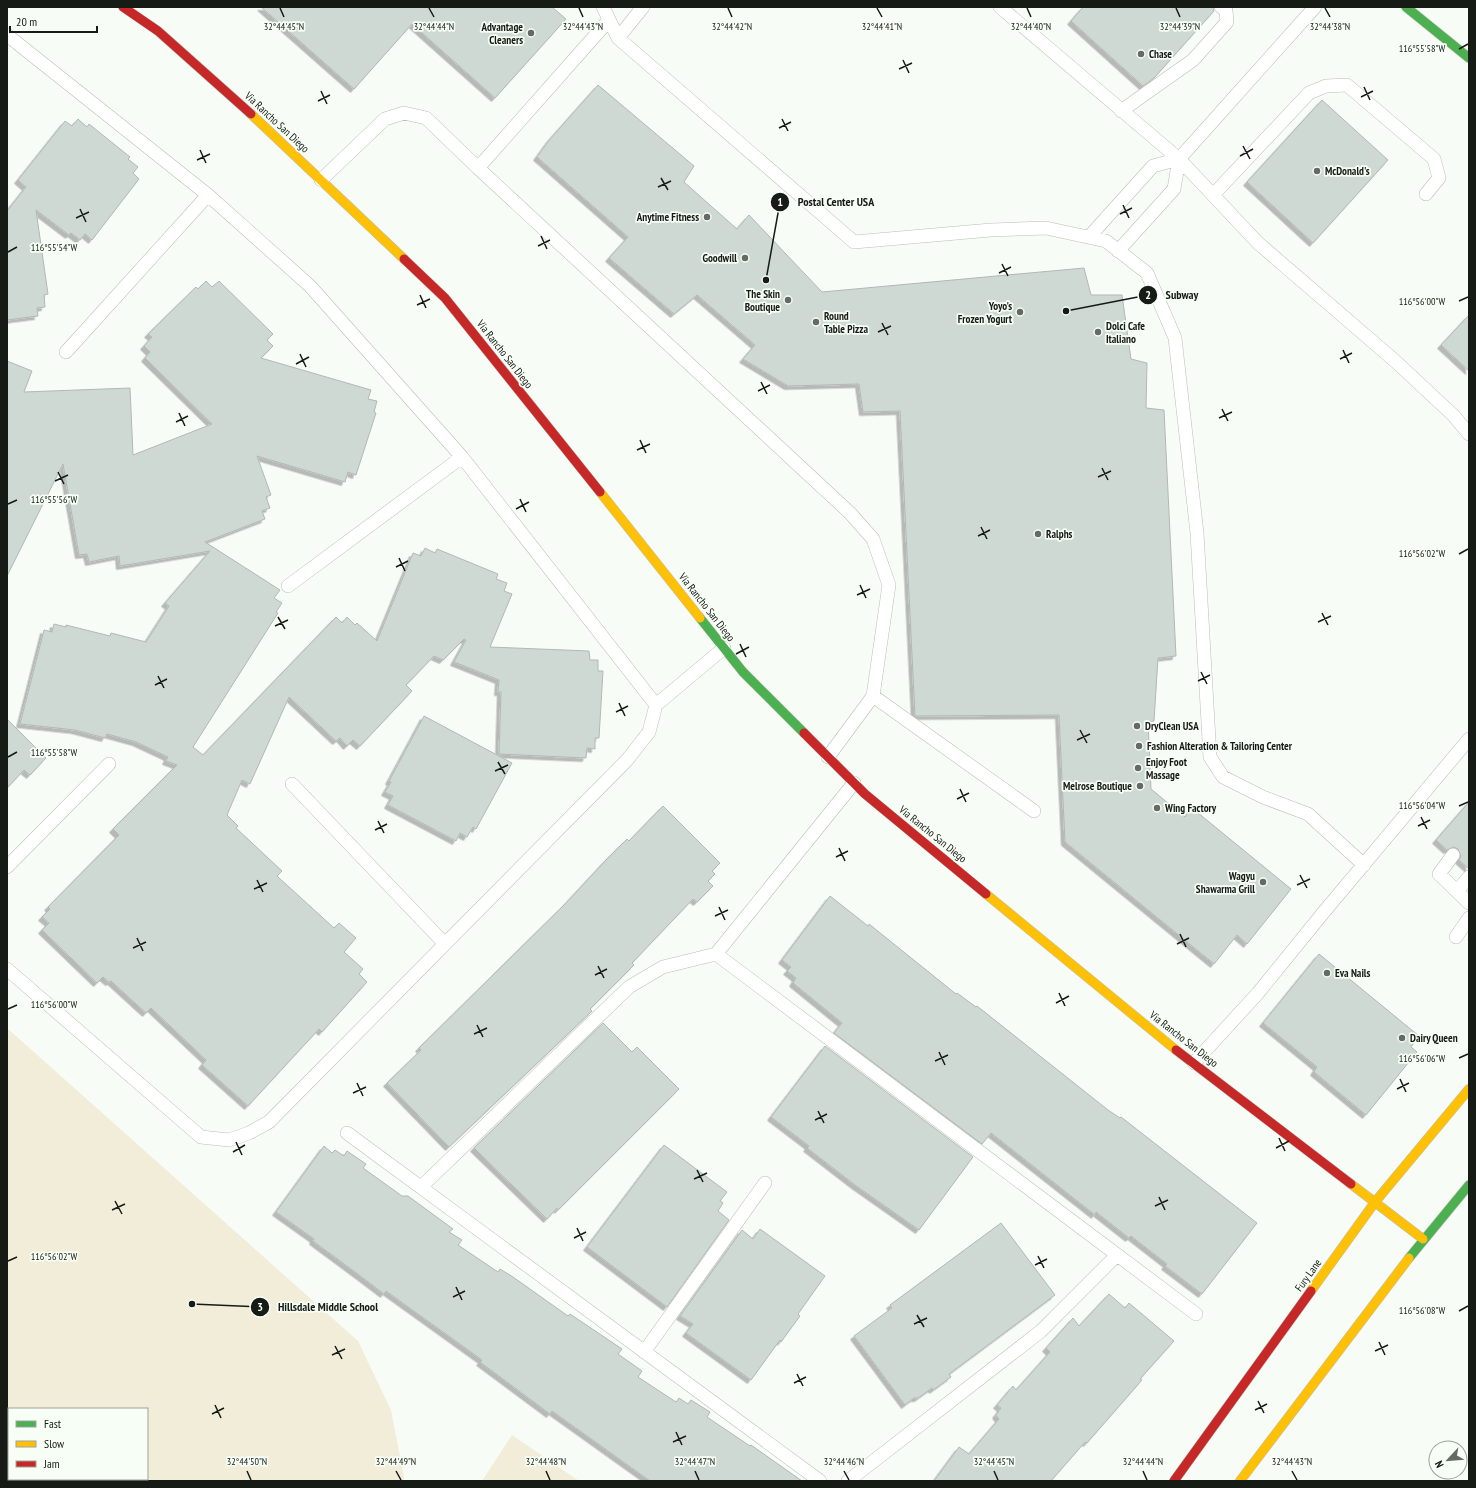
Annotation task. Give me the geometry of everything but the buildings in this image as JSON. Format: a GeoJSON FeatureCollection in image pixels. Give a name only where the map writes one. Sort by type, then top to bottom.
{"type":"FeatureCollection","features":[{"type":"Feature","properties":{"kind":"street","name":"Via Rancho San Diego"},"geometry":{"type":"LineString","coordinates":[[123,7],[158,31],[321,180],[445,298],[743,672],[854,783],[1194,1063],[1423,1239]]}},
{"type":"Feature","properties":{"kind":"street"},"geometry":{"type":"LineString","coordinates":[[1406,7],[1469,58]]}},
{"type":"Feature","properties":{"kind":"street","name":"Fury Lane"},"geometry":{"type":"LineString","coordinates":[[1174,1481],[1375,1202],[1469,1089]]}},
{"type":"Feature","properties":{"kind":"street"},"geometry":{"type":"LineString","coordinates":[[1240,1481],[1423,1239],[1469,1185]]}},
{"type":"Feature","properties":{"kind":"lane"},"geometry":{"type":"LineString","coordinates":[[603,7],[618,38],[854,242],[991,230],[1046,228],[1106,241],[1146,273],[1175,338],[1197,533],[1210,758],[1223,777],[1263,797],[1308,814],[1364,865]]}},
{"type":"Feature","properties":{"kind":"lane"},"geometry":{"type":"LineString","coordinates":[[618,38],[643,7]]}},
{"type":"Feature","properties":{"kind":"lane"},"geometry":{"type":"LineString","coordinates":[[1000,7],[1179,159],[1258,243],[1404,369],[1453,415],[1469,434]]}},
{"type":"Feature","properties":{"kind":"lane"},"geometry":{"type":"LineString","coordinates":[[1121,111],[1192,60],[1227,22],[1226,11],[1221,7]]}},
{"type":"Feature","properties":{"kind":"lane"},"geometry":{"type":"LineString","coordinates":[[1118,251],[1174,189],[1179,159],[1315,7]]}},
{"type":"Feature","properties":{"kind":"lane"},"geometry":{"type":"LineString","coordinates":[[478,168],[609,20]]}},
{"type":"Feature","properties":{"kind":"lane"},"geometry":{"type":"LineString","coordinates":[[7,35],[208,195],[310,286],[462,457],[656,705]]}},
{"type":"Feature","properties":{"kind":"lane"},"geometry":{"type":"LineString","coordinates":[[1212,195],[1309,93],[1326,86],[1347,85],[1434,159],[1439,178],[1426,194]]}},
{"type":"Feature","properties":{"kind":"lane"},"geometry":{"type":"LineString","coordinates":[[321,180],[385,119],[404,113],[426,118],[850,513],[873,539],[889,585],[873,696],[828,757]]}},
{"type":"Feature","properties":{"kind":"lane"},"geometry":{"type":"LineString","coordinates":[[1089,237],[1153,166],[1179,159]]}},
{"type":"Feature","properties":{"kind":"lane"},"geometry":{"type":"LineString","coordinates":[[66,352],[208,195]]}},
{"type":"Feature","properties":{"kind":"lane"},"geometry":{"type":"LineString","coordinates":[[288,586],[462,457]]}},
{"type":"Feature","properties":{"kind":"lane"},"geometry":{"type":"LineString","coordinates":[[7,969],[201,1137],[229,1140],[249,1134],[269,1122],[627,760],[649,732],[656,705],[724,648]]}},
{"type":"Feature","properties":{"kind":"lane"},"geometry":{"type":"LineString","coordinates":[[873,696],[1034,811]]}},
{"type":"Feature","properties":{"kind":"lane"},"geometry":{"type":"LineString","coordinates":[[1194,1063],[1258,993],[1469,739]]}},
{"type":"Feature","properties":{"kind":"lane"},"geometry":{"type":"LineString","coordinates":[[7,867],[109,764]]}},
{"type":"Feature","properties":{"kind":"lane"},"geometry":{"type":"LineString","coordinates":[[421,1187],[629,987],[663,967],[716,954],[854,783]]}},
{"type":"Feature","properties":{"kind":"lane"},"geometry":{"type":"LineString","coordinates":[[292,784],[445,944]]}},
{"type":"Feature","properties":{"kind":"lane"},"geometry":{"type":"LineString","coordinates":[[1453,855],[1439,874],[1469,903]]}},
{"type":"Feature","properties":{"kind":"lane"},"geometry":{"type":"LineString","coordinates":[[1457,891],[1469,877]]}},
{"type":"Feature","properties":{"kind":"lane"},"geometry":{"type":"LineString","coordinates":[[1456,937],[1469,918]]}},
{"type":"Feature","properties":{"kind":"lane"},"geometry":{"type":"LineString","coordinates":[[716,954],[1196,1314]]}},
{"type":"Feature","properties":{"kind":"lane"},"geometry":{"type":"LineString","coordinates":[[347,1133],[820,1481]]}},
{"type":"Feature","properties":{"kind":"lane"},"geometry":{"type":"LineString","coordinates":[[644,1352],[765,1183]]}},
{"type":"Feature","properties":{"kind":"lane"},"geometry":{"type":"LineString","coordinates":[[848,1481],[1041,1331],[1117,1255]]}},
{"type":"Feature","properties":{"kind":"shaded area"},"geometry":{"type":"Polygon","coordinates":[[[7,1028],[358,1341],[391,1410],[404,1477],[403,1481],[7,1481],[7,1028]]]}},
{"type":"Feature","properties":{"kind":"shaded area"},"geometry":{"type":"Polygon","coordinates":[[[512,1435],[579,1481],[482,1481],[512,1435]]]}},
{"type":"Feature","properties":{"kind":"traffic: fast"},"geometry":{"type":"LineString","coordinates":[[1406,7],[1469,58]]}},
{"type":"Feature","properties":{"kind":"traffic: fast"},"geometry":{"type":"LineString","coordinates":[[700,618],[743,672],[804,733]]}},
{"type":"Feature","properties":{"kind":"traffic: fast"},"geometry":{"type":"LineString","coordinates":[[1409,1258],[1469,1185]]}},
{"type":"Feature","properties":{"kind":"traffic: slow"},"geometry":{"type":"LineString","coordinates":[[251,114],[404,259]]}},
{"type":"Feature","properties":{"kind":"traffic: slow"},"geometry":{"type":"LineString","coordinates":[[600,492],[700,618]]}},
{"type":"Feature","properties":{"kind":"traffic: slow"},"geometry":{"type":"LineString","coordinates":[[986,894],[1176,1050]]}},
{"type":"Feature","properties":{"kind":"traffic: slow"},"geometry":{"type":"LineString","coordinates":[[1311,1291],[1375,1202],[1469,1089]]}},
{"type":"Feature","properties":{"kind":"traffic: slow"},"geometry":{"type":"LineString","coordinates":[[1351,1184],[1423,1239]]}},
{"type":"Feature","properties":{"kind":"traffic: slow"},"geometry":{"type":"LineString","coordinates":[[1240,1481],[1409,1258]]}},
{"type":"Feature","properties":{"kind":"traffic: jam"},"geometry":{"type":"LineString","coordinates":[[123,7],[158,31],[251,114]]}},
{"type":"Feature","properties":{"kind":"traffic: jam"},"geometry":{"type":"LineString","coordinates":[[404,259],[445,298],[600,492]]}},
{"type":"Feature","properties":{"kind":"traffic: jam"},"geometry":{"type":"LineString","coordinates":[[804,733],[865,794],[986,894]]}},
{"type":"Feature","properties":{"kind":"traffic: jam"},"geometry":{"type":"LineString","coordinates":[[1176,1050],[1351,1184]]}},
{"type":"Feature","properties":{"kind":"traffic: jam"},"geometry":{"type":"LineString","coordinates":[[1174,1481],[1311,1291]]}},
{"type":"Feature","properties":{"kind":"place","name":"Advantage Cleaners"},"geometry":{"type":"Point","coordinates":[531,33]}},
{"type":"Feature","properties":{"kind":"place","name":"Chase"},"geometry":{"type":"Point","coordinates":[1141,54]}},
{"type":"Feature","properties":{"kind":"place","name":"McDonald's"},"geometry":{"type":"Point","coordinates":[1317,171]}},
{"type":"Feature","properties":{"kind":"place","name":"Anytime Fitness"},"geometry":{"type":"Point","coordinates":[707,217]}},
{"type":"Feature","properties":{"kind":"place","name":"Goodwill"},"geometry":{"type":"Point","coordinates":[745,258]}},
{"type":"Feature","properties":{"kind":"place","name":"Postal Center USA"},"geometry":{"type":"Point","coordinates":[766,280]}},
{"type":"Feature","properties":{"kind":"place","name":"The Skin Boutique"},"geometry":{"type":"Point","coordinates":[788,300]}},
{"type":"Feature","properties":{"kind":"place","name":"Subway"},"geometry":{"type":"Point","coordinates":[1066,311]}},
{"type":"Feature","properties":{"kind":"place","name":"Yoyo's Frozen Yogurt"},"geometry":{"type":"Point","coordinates":[1020,312]}},
{"type":"Feature","properties":{"kind":"place","name":"Round Table Pizza"},"geometry":{"type":"Point","coordinates":[816,322]}},
{"type":"Feature","properties":{"kind":"place","name":"Dolci Cafe Italiano"},"geometry":{"type":"Point","coordinates":[1098,332]}},
{"type":"Feature","properties":{"kind":"place","name":"Ralphs"},"geometry":{"type":"Point","coordinates":[1038,534]}},
{"type":"Feature","properties":{"kind":"place","name":"DryClean USA"},"geometry":{"type":"Point","coordinates":[1137,726]}},
{"type":"Feature","properties":{"kind":"place","name":"Fashion Alteration & Tailoring Center"},"geometry":{"type":"Point","coordinates":[1139,746]}},
{"type":"Feature","properties":{"kind":"place","name":"Enjoy Foot Massage"},"geometry":{"type":"Point","coordinates":[1138,768]}},
{"type":"Feature","properties":{"kind":"place","name":"Melrose Boutique"},"geometry":{"type":"Point","coordinates":[1140,786]}},
{"type":"Feature","properties":{"kind":"place","name":"Wing Factory"},"geometry":{"type":"Point","coordinates":[1157,808]}},
{"type":"Feature","properties":{"kind":"place","name":"Wagyu Shawarma Grill"},"geometry":{"type":"Point","coordinates":[1263,882]}},
{"type":"Feature","properties":{"kind":"place","name":"Eva Nails"},"geometry":{"type":"Point","coordinates":[1327,973]}},
{"type":"Feature","properties":{"kind":"place","name":"Dairy Queen"},"geometry":{"type":"Point","coordinates":[1402,1038]}},
{"type":"Feature","properties":{"kind":"place","name":"Hillsdale Middle School"},"geometry":{"type":"Point","coordinates":[192,1304]}}]}
